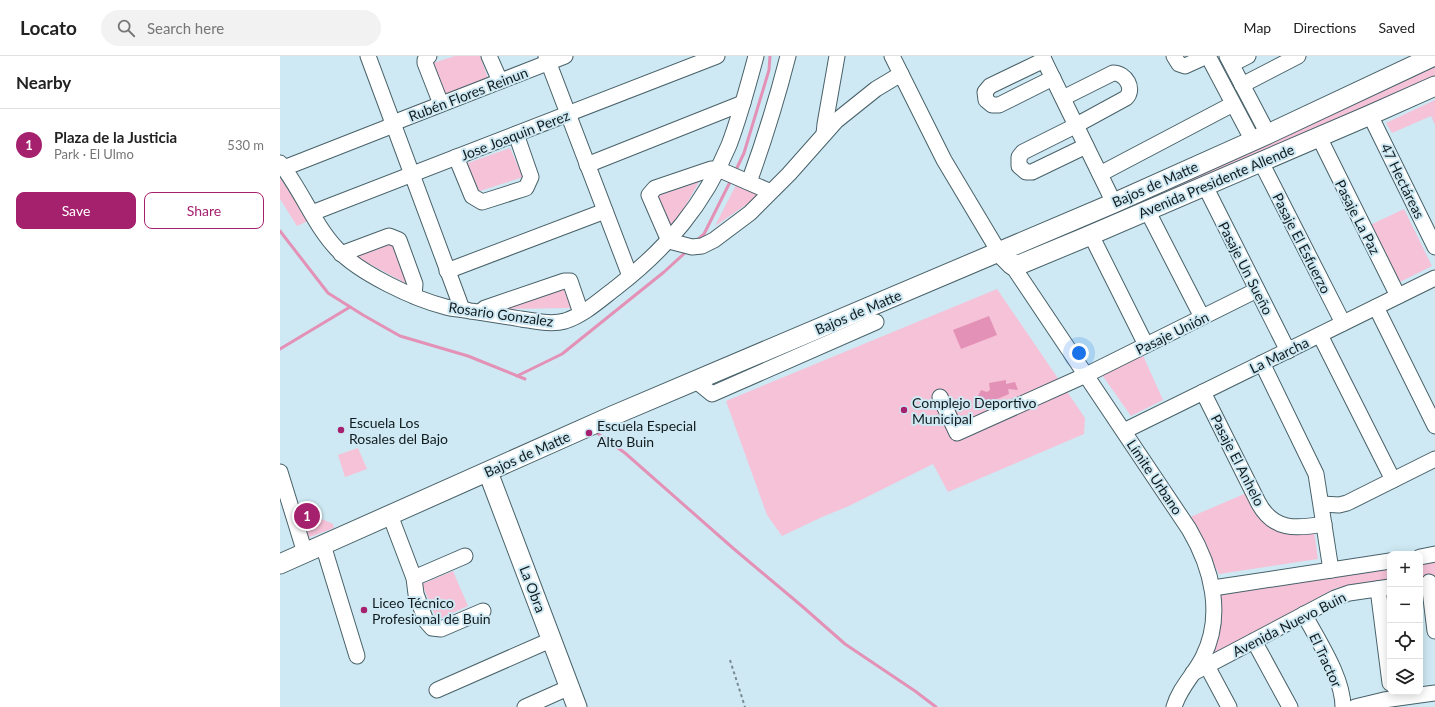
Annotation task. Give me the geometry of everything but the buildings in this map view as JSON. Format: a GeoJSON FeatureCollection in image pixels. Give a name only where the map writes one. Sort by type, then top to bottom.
{"type":"FeatureCollection","features":[{"type":"Feature","properties":{"kind":"main road","name":"Bajos de Matte"},"geometry":{"type":"LineString","coordinates":[[280,564],[696,381],[1005,259],[1114,202],[1261,138],[1434,56]]}},
{"type":"Feature","properties":{"kind":"main road","name":"Avenida Presidente Allende"},"geometry":{"type":"LineString","coordinates":[[1005,259],[1021,264],[1319,138],[1435,86]]}},
{"type":"Feature","properties":{"kind":"main road","name":"La Obra"},"geometry":{"type":"LineString","coordinates":[[488,472],[553,640],[577,707]]}},
{"type":"Feature","properties":{"kind":"street"},"geometry":{"type":"LineString","coordinates":[[368,56],[462,309]]}},
{"type":"Feature","properties":{"kind":"street"},"geometry":{"type":"LineString","coordinates":[[429,56],[425,60],[425,63],[441,104]]}},
{"type":"Feature","properties":{"kind":"street"},"geometry":{"type":"LineString","coordinates":[[489,56],[500,81]]}},
{"type":"Feature","properties":{"kind":"street","name":"Rubén Flores Reinun"},"geometry":{"type":"LineString","coordinates":[[282,166],[386,128],[393,123],[500,81],[547,59],[565,56]]}},
{"type":"Feature","properties":{"kind":"street","name":"Jose Joaquin Perez"},"geometry":{"type":"LineString","coordinates":[[312,213],[717,56]]}},
{"type":"Feature","properties":{"kind":"street","name":"Rosario Gonzalez"},"geometry":{"type":"LineString","coordinates":[[282,166],[336,249],[356,266],[376,277],[414,296],[447,308],[462,309],[547,323],[565,321],[581,313],[630,276],[669,241],[693,212],[733,176],[729,144],[743,103],[756,56]]}},
{"type":"Feature","properties":{"kind":"street"},"geometry":{"type":"LineString","coordinates":[[733,176],[770,121],[788,56]]}},
{"type":"Feature","properties":{"kind":"street"},"geometry":{"type":"LineString","coordinates":[[824,134],[837,56]]}},
{"type":"Feature","properties":{"kind":"street","name":"Límite Urbano"},"geometry":{"type":"LineString","coordinates":[[892,56],[944,160],[1005,259],[1124,431],[1197,542],[1207,566],[1213,588],[1214,610],[1210,639],[1203,657],[1179,692],[1174,707]]}},
{"type":"Feature","properties":{"kind":"street"},"geometry":{"type":"LineString","coordinates":[[1174,56],[1180,64],[1185,66],[1207,56],[1233,104],[1261,138]]}},
{"type":"Feature","properties":{"kind":"street"},"geometry":{"type":"LineString","coordinates":[[1248,56],[1230,60],[1242,85],[1261,138]]}},
{"type":"Feature","properties":{"kind":"street"},"geometry":{"type":"LineString","coordinates":[[1242,85],[1298,56]]}},
{"type":"Feature","properties":{"kind":"street"},"geometry":{"type":"LineString","coordinates":[[1053,78],[999,105],[992,105],[986,100],[985,92],[990,86],[1043,58],[1053,78],[1063,98],[1076,126],[1114,202]]}},
{"type":"Feature","properties":{"kind":"street"},"geometry":{"type":"LineString","coordinates":[[547,59],[630,276]]}},
{"type":"Feature","properties":{"kind":"street"},"geometry":{"type":"LineString","coordinates":[[1063,98],[1113,73],[1123,75],[1129,85],[1130,91],[1126,98],[1076,126],[1023,152],[1019,157],[1019,166],[1026,172],[1032,172],[1086,146]]}},
{"type":"Feature","properties":{"kind":"street"},"geometry":{"type":"LineString","coordinates":[[771,192],[733,176],[711,169],[655,188],[649,194],[669,241],[689,246],[702,246],[714,240],[750,213],[771,192],[836,121],[876,89],[900,74]]}},
{"type":"Feature","properties":{"kind":"street"},"geometry":{"type":"LineString","coordinates":[[587,165],[743,103]]}},
{"type":"Feature","properties":{"kind":"street"},"geometry":{"type":"LineString","coordinates":[[1100,174],[1233,104]]}},
{"type":"Feature","properties":{"kind":"street","name":"47 Hectáreas"},"geometry":{"type":"LineString","coordinates":[[1370,116],[1435,247]]}},
{"type":"Feature","properties":{"kind":"street"},"geometry":{"type":"LineString","coordinates":[[456,158],[472,196],[482,202],[526,188],[531,177],[516,134]]}},
{"type":"Feature","properties":{"kind":"street","name":"Pasaje La Paz"},"geometry":{"type":"LineString","coordinates":[[1319,138],[1398,296]]}},
{"type":"Feature","properties":{"kind":"street","name":"Pasaje El Esfuerzo"},"geometry":{"type":"LineString","coordinates":[[1261,162],[1343,323]]}},
{"type":"Feature","properties":{"kind":"street","name":"Pasaje Un Sueño"},"geometry":{"type":"LineString","coordinates":[[1205,186],[1288,351]]}},
{"type":"Feature","properties":{"kind":"street"},"geometry":{"type":"LineString","coordinates":[[1147,210],[1202,318]]}},
{"type":"Feature","properties":{"kind":"street"},"geometry":{"type":"LineString","coordinates":[[448,270],[605,211]]}},
{"type":"Feature","properties":{"kind":"street"},"geometry":{"type":"LineString","coordinates":[[1091,235],[1146,345]]}},
{"type":"Feature","properties":{"kind":"street"},"geometry":{"type":"LineString","coordinates":[[342,254],[389,236],[398,240],[415,284],[414,296]]}},
{"type":"Feature","properties":{"kind":"street","name":"La Marcha"},"geometry":{"type":"LineString","coordinates":[[1124,431],[1435,278]]}},
{"type":"Feature","properties":{"kind":"street"},"geometry":{"type":"LineString","coordinates":[[480,312],[485,308],[564,281],[570,281],[581,313]]}},
{"type":"Feature","properties":{"kind":"street","name":"Pasaje Unión"},"geometry":{"type":"LineString","coordinates":[[940,397],[957,433],[1086,375],[1257,290]]}},
{"type":"Feature","properties":{"kind":"street"},"geometry":{"type":"LineString","coordinates":[[1376,307],[1435,426]]}},
{"type":"Feature","properties":{"kind":"street"},"geometry":{"type":"LineString","coordinates":[[696,381],[712,394],[876,322]]}},
{"type":"Feature","properties":{"kind":"street"},"geometry":{"type":"LineString","coordinates":[[1320,335],[1393,480]]}},
{"type":"Feature","properties":{"kind":"street"},"geometry":{"type":"LineString","coordinates":[[1262,363],[1314,468],[1322,504],[1331,570]]}},
{"type":"Feature","properties":{"kind":"street","name":"Pasaje El Anhelo"},"geometry":{"type":"LineString","coordinates":[[1203,392],[1266,515],[1272,520],[1286,526],[1301,528],[1324,524]]}},
{"type":"Feature","properties":{"kind":"street"},"geometry":{"type":"LineString","coordinates":[[1322,504],[1339,505],[1347,503],[1435,459]]}},
{"type":"Feature","properties":{"kind":"street"},"geometry":{"type":"LineString","coordinates":[[280,472],[283,490],[305,553]]}},
{"type":"Feature","properties":{"kind":"street"},"geometry":{"type":"LineString","coordinates":[[390,515],[414,578],[416,594],[427,624],[432,628],[444,628],[483,611]]}},
{"type":"Feature","properties":{"kind":"street"},"geometry":{"type":"LineString","coordinates":[[323,545],[357,656]]}},
{"type":"Feature","properties":{"kind":"street"},"geometry":{"type":"LineString","coordinates":[[1423,556],[1435,554]]}},
{"type":"Feature","properties":{"kind":"street"},"geometry":{"type":"LineString","coordinates":[[414,578],[465,556]]}},
{"type":"Feature","properties":{"kind":"street","name":"Avenida Nuevo Buin"},"geometry":{"type":"LineString","coordinates":[[1213,588],[1387,561]]}},
{"type":"Feature","properties":{"kind":"street"},"geometry":{"type":"LineString","coordinates":[[1428,582],[1435,631]]}},
{"type":"Feature","properties":{"kind":"street"},"geometry":{"type":"LineString","coordinates":[[1384,588],[1388,659]]}},
{"type":"Feature","properties":{"kind":"street","name":"Avenida Nuevo Buin"},"geometry":{"type":"LineString","coordinates":[[1192,673],[1342,595],[1384,588]]}},
{"type":"Feature","properties":{"kind":"street","name":"El Tractor"},"geometry":{"type":"LineString","coordinates":[[1304,614],[1336,675],[1342,694],[1344,707]]}},
{"type":"Feature","properties":{"kind":"street"},"geometry":{"type":"LineString","coordinates":[[437,690],[553,640]]}},
{"type":"Feature","properties":{"kind":"street"},"geometry":{"type":"LineString","coordinates":[[1254,641],[1290,707]]}},
{"type":"Feature","properties":{"kind":"street"},"geometry":{"type":"LineString","coordinates":[[1206,666],[1229,707]]}},
{"type":"Feature","properties":{"kind":"street"},"geometry":{"type":"LineString","coordinates":[[525,707],[570,687]]}},
{"type":"Feature","properties":{"kind":"street"},"geometry":{"type":"LineString","coordinates":[[1423,694],[1435,693]]}},
{"type":"Feature","properties":{"kind":"street"},"geometry":{"type":"LineString","coordinates":[[1355,707],[1370,705],[1392,695]]}},
{"type":"Feature","properties":{"kind":"path"},"geometry":{"type":"LineString","coordinates":[[730,660],[745,707]]}},
{"type":"Feature","properties":{"kind":"shaded area"},"geometry":{"type":"Polygon","coordinates":[[[455,56],[480,56],[488,78],[445,94],[433,63],[455,56]]]}},
{"type":"Feature","properties":{"kind":"shaded area"},"geometry":{"type":"Polygon","coordinates":[[[1435,61],[1435,81],[1032,255],[1027,246],[1435,61]]]}},
{"type":"Feature","properties":{"kind":"shaded area"},"geometry":{"type":"Polygon","coordinates":[[[1435,100],[1435,125],[1431,116],[1392,133],[1386,123],[1435,100]]]}},
{"type":"Feature","properties":{"kind":"shaded area"},"geometry":{"type":"Polygon","coordinates":[[[510,148],[523,177],[477,192],[465,164],[510,148]]]}},
{"type":"Feature","properties":{"kind":"shaded area"},"geometry":{"type":"Polygon","coordinates":[[[280,178],[310,220],[297,226],[280,199],[280,178]]]}},
{"type":"Feature","properties":{"kind":"shaded area"},"geometry":{"type":"Polygon","coordinates":[[[699,182],[672,229],[657,196],[699,182]]]}},
{"type":"Feature","properties":{"kind":"shaded area"},"geometry":{"type":"Polygon","coordinates":[[[737,183],[759,196],[715,226],[737,183]]]}},
{"type":"Feature","properties":{"kind":"shaded area"},"geometry":{"type":"Polygon","coordinates":[[[1404,209],[1432,266],[1396,284],[1368,226],[1404,209]]]}},
{"type":"Feature","properties":{"kind":"shaded area"},"geometry":{"type":"Polygon","coordinates":[[[392,243],[409,285],[353,255],[392,243]]]}},
{"type":"Feature","properties":{"kind":"shaded area"},"geometry":{"type":"Polygon","coordinates":[[[564,289],[571,308],[502,309],[564,289]]]}},
{"type":"Feature","properties":{"kind":"shaded area","name":"Complejo Deportivo Municipal"},"geometry":{"type":"Polygon","coordinates":[[[997,289],[1085,418],[1084,434],[948,492],[933,464],[849,506],[782,536],[767,515],[726,401],[997,289]]]}},
{"type":"Feature","properties":{"kind":"shaded area"},"geometry":{"type":"Polygon","coordinates":[[[989,316],[997,335],[961,349],[953,330],[989,316]]]}},
{"type":"Feature","properties":{"kind":"shaded area"},"geometry":{"type":"Polygon","coordinates":[[[1141,351],[1163,400],[1131,416],[1100,372],[1141,351]]]}},
{"type":"Feature","properties":{"kind":"shaded area"},"geometry":{"type":"Polygon","coordinates":[[[1006,380],[1006,384],[1015,382],[1018,390],[1008,389],[1009,394],[988,403],[978,396],[981,390],[987,392],[990,390],[989,383],[1006,380]]]}},
{"type":"Feature","properties":{"kind":"shaded area"},"geometry":{"type":"Polygon","coordinates":[[[358,448],[367,469],[345,477],[338,455],[358,448]]]}},
{"type":"Feature","properties":{"kind":"shaded area"},"geometry":{"type":"Polygon","coordinates":[[[1249,492],[1262,517],[1314,531],[1318,559],[1219,574],[1188,518],[1249,492]]]}},
{"type":"Feature","properties":{"kind":"shaded area"},"geometry":{"type":"Polygon","coordinates":[[[297,508],[333,524],[334,528],[307,538],[297,508]]]}},
{"type":"Feature","properties":{"kind":"shaded area"},"geometry":{"type":"Polygon","coordinates":[[[1435,560],[1435,576],[1423,577],[1423,562],[1435,560]]]}},
{"type":"Feature","properties":{"kind":"shaded area"},"geometry":{"type":"Polygon","coordinates":[[[1387,566],[1387,581],[1336,588],[1214,653],[1221,591],[1387,566]]]}},
{"type":"Feature","properties":{"kind":"shaded area"},"geometry":{"type":"Polygon","coordinates":[[[453,571],[468,606],[437,620],[422,584],[453,571]]]}},
{"type":"Feature","properties":{"kind":"waterway"},"geometry":{"type":"LineString","coordinates":[[735,172],[744,153],[769,70],[770,56]]}},
{"type":"Feature","properties":{"kind":"waterway"},"geometry":{"type":"LineString","coordinates":[[696,241],[704,234],[731,180]]}},
{"type":"Feature","properties":{"kind":"waterway"},"geometry":{"type":"LineString","coordinates":[[280,231],[328,293],[363,315],[400,336],[468,356],[525,379]]}},
{"type":"Feature","properties":{"kind":"waterway"},"geometry":{"type":"LineString","coordinates":[[517,376],[562,354],[664,272],[687,251]]}},
{"type":"Feature","properties":{"kind":"waterway"},"geometry":{"type":"LineString","coordinates":[[280,349],[350,307]]}},
{"type":"Feature","properties":{"kind":"waterway"},"geometry":{"type":"LineString","coordinates":[[597,433],[625,453],[845,644],[915,691],[936,707]]}},
{"type":"Feature","properties":{"kind":"place","name":"Complejo Deportivo Municipal"},"geometry":{"type":"Point","coordinates":[904,410]}},
{"type":"Feature","properties":{"kind":"place","name":"Escuela Los Rosales del Bajo"},"geometry":{"type":"Point","coordinates":[341,430]}},
{"type":"Feature","properties":{"kind":"place","name":"Escuela Especial Alto Buin"},"geometry":{"type":"Point","coordinates":[589,433]}},
{"type":"Feature","properties":{"kind":"place","name":"Plaza de la Justicia"},"geometry":{"type":"Point","coordinates":[307,516]}},
{"type":"Feature","properties":{"kind":"place","name":"Liceo Técnico Profesional de Buin"},"geometry":{"type":"Point","coordinates":[364,610]}}]}
